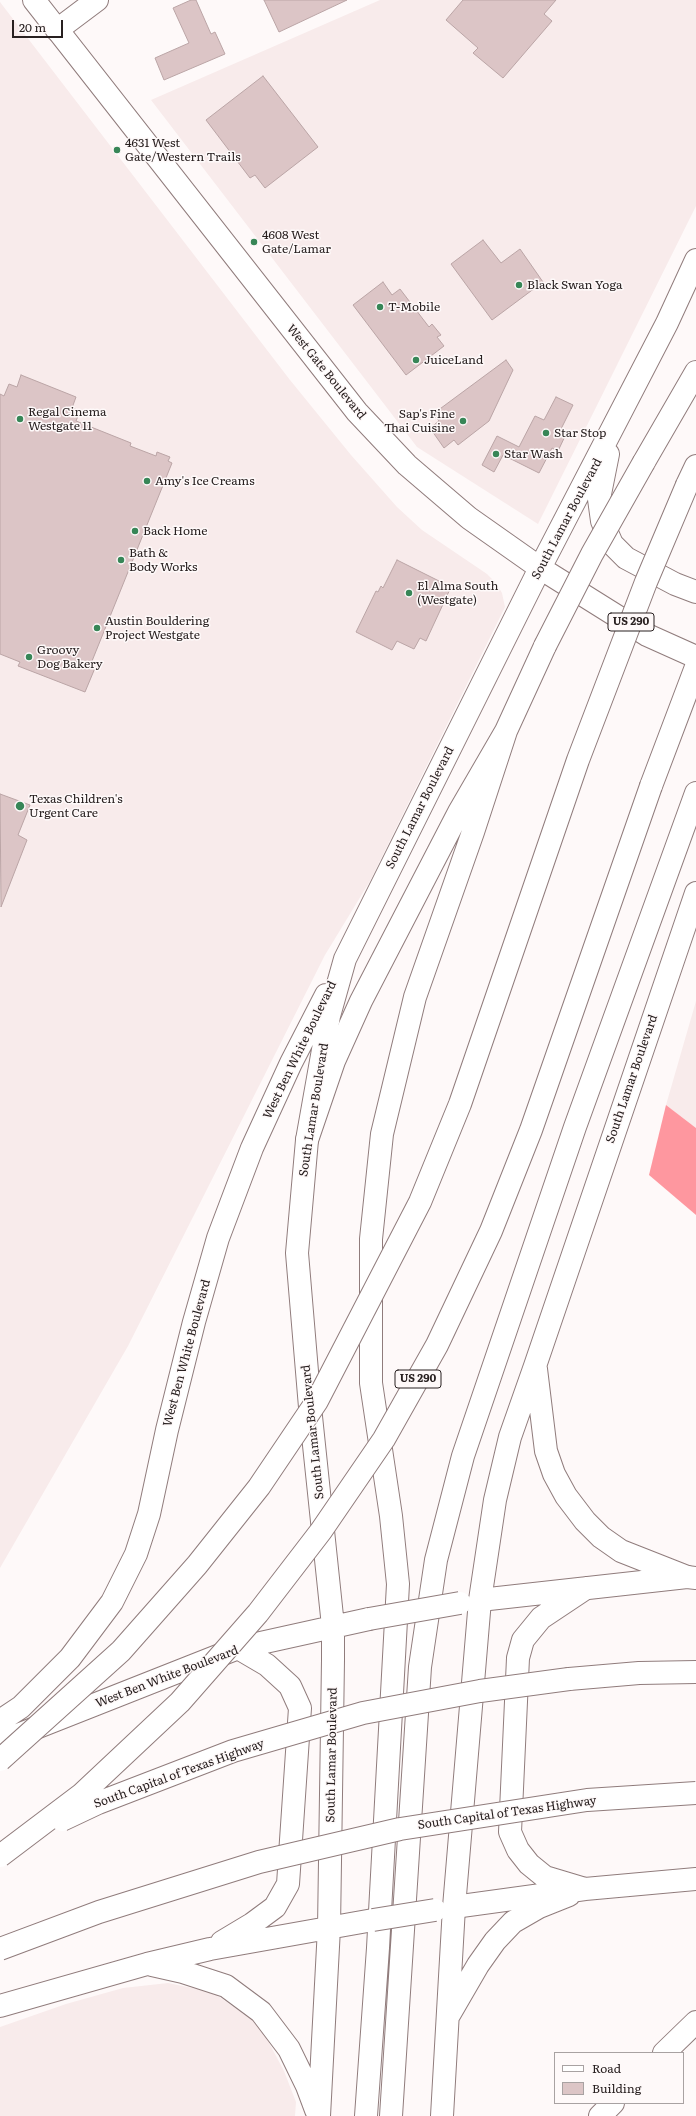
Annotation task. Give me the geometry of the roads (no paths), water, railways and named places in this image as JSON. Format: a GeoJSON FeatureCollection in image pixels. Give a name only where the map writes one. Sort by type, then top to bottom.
{"type":"FeatureCollection","features":[{"type":"Feature","properties":{"kind":"main road","name":"West Gate Boulevard"},"geometry":{"type":"LineString","coordinates":[[34,0],[371,428],[407,465],[452,505],[540,568],[647,635],[696,657]]}},
{"type":"Feature","properties":{"kind":"main road"},"geometry":{"type":"LineString","coordinates":[[57,30],[98,0]]}},
{"type":"Feature","properties":{"kind":"main road","name":"South Lamar Boulevard"},"geometry":{"type":"LineString","coordinates":[[318,2116],[329,1928],[332,1626],[310,1407],[297,1253],[307,1140],[329,1016],[345,959],[540,568],[613,430],[696,260]]}},
{"type":"Feature","properties":{"kind":"main road"},"geometry":{"type":"LineString","coordinates":[[307,1140],[334,1062],[360,1001],[459,812],[506,731],[545,646],[592,554],[696,372]]}},
{"type":"Feature","properties":{"kind":"main road"},"geometry":{"type":"LineString","coordinates":[[613,430],[599,499],[602,522],[612,544],[626,558],[675,584],[696,592]]}},
{"type":"Feature","properties":{"kind":"main road","name":"US 290"},"geometry":{"type":"LineString","coordinates":[[0,1760],[121,1651],[197,1565],[259,1487],[317,1401],[420,1202],[460,1104],[578,760],[646,582],[692,476]]}},
{"type":"Feature","properties":{"kind":"main road","name":"US 290"},"geometry":{"type":"LineString","coordinates":[[0,1856],[82,1794],[180,1702],[258,1613],[321,1531],[384,1439],[437,1346],[491,1231],[531,1130],[651,786],[696,667]]}},
{"type":"Feature","properties":{"kind":"main road"},"geometry":{"type":"LineString","coordinates":[[366,2116],[379,1940],[398,1584],[391,1516],[371,1383],[372,1232],[382,1134],[415,997],[473,832],[506,731]]}},
{"type":"Feature","properties":{"kind":"main road"},"geometry":{"type":"LineString","coordinates":[[391,2116],[420,1666],[436,1560],[465,1448],[575,1127],[696,793]]}},
{"type":"Feature","properties":{"kind":"main road","name":"South Lamar Boulevard"},"geometry":{"type":"LineString","coordinates":[[442,2116],[447,2020],[445,1909],[470,1602],[496,1500],[510,1436],[696,893]]}},
{"type":"Feature","properties":{"kind":"main road","name":"West Ben White Boulevard"},"geometry":{"type":"LineString","coordinates":[[0,1721],[21,1707],[70,1658],[112,1602],[136,1554],[149,1514],[166,1430],[194,1322],[218,1238],[252,1148],[291,1063],[345,959]]}},
{"type":"Feature","properties":{"kind":"main road"},"geometry":{"type":"LineString","coordinates":[[535,1366],[546,1451],[554,1474],[566,1496],[585,1521],[601,1537],[621,1551],[691,1578]]}},
{"type":"Feature","properties":{"kind":"main road","name":"West Ben White Boulevard"},"geometry":{"type":"LineString","coordinates":[[0,1742],[238,1648],[332,1626],[470,1602],[586,1588],[691,1578]]}},
{"type":"Feature","properties":{"kind":"main road"},"geometry":{"type":"LineString","coordinates":[[585,1889],[545,1877],[529,1864],[518,1850],[510,1832],[518,1658],[523,1640],[541,1618],[586,1588]]}},
{"type":"Feature","properties":{"kind":"main road"},"geometry":{"type":"LineString","coordinates":[[210,1948],[252,1924],[275,1907],[288,1884],[300,1708],[290,1686],[267,1665],[238,1648]]}},
{"type":"Feature","properties":{"kind":"main road","name":"South Capital of Texas Highway"},"geometry":{"type":"LineString","coordinates":[[0,1848],[98,1803],[233,1751],[363,1713],[480,1691],[569,1679],[696,1672]]}},
{"type":"Feature","properties":{"kind":"main road","name":"South Capital of Texas Highway"},"geometry":{"type":"LineString","coordinates":[[0,1949],[99,1912],[259,1862],[400,1829],[587,1800],[696,1793]]}},
{"type":"Feature","properties":{"kind":"main road"},"geometry":{"type":"LineString","coordinates":[[0,2006],[147,1964],[210,1948],[445,1909],[585,1889],[696,1879]]}},
{"type":"Feature","properties":{"kind":"main road"},"geometry":{"type":"LineString","coordinates":[[447,2020],[478,1965],[495,1941],[513,1922],[539,1907],[585,1889]]}},
{"type":"Feature","properties":{"kind":"main road"},"geometry":{"type":"LineString","coordinates":[[147,1964],[183,1972],[226,1986],[261,2012],[289,2049],[307,2086],[318,2116]]}},
{"type":"Feature","properties":{"kind":"main road"},"geometry":{"type":"LineString","coordinates":[[665,2052],[696,2022]]}},
{"type":"Feature","properties":{"kind":"place","name":"4631 West Gate/Western Trails"},"geometry":{"type":"Point","coordinates":[117,150]}},
{"type":"Feature","properties":{"kind":"place","name":"4608 West Gate/Lamar"},"geometry":{"type":"Point","coordinates":[254,242]}},
{"type":"Feature","properties":{"kind":"place","name":"Black Swan Yoga"},"geometry":{"type":"Point","coordinates":[519,285]}},
{"type":"Feature","properties":{"kind":"place","name":"T-Mobile"},"geometry":{"type":"Point","coordinates":[380,307]}},
{"type":"Feature","properties":{"kind":"place","name":"JuiceLand"},"geometry":{"type":"Point","coordinates":[416,360]}},
{"type":"Feature","properties":{"kind":"place","name":"Regal Cinema Westgate 11"},"geometry":{"type":"Point","coordinates":[20,419]}},
{"type":"Feature","properties":{"kind":"place","name":"Sap's Fine Thai Cuisine"},"geometry":{"type":"Point","coordinates":[463,421]}},
{"type":"Feature","properties":{"kind":"place","name":"Star Stop"},"geometry":{"type":"Point","coordinates":[546,433]}},
{"type":"Feature","properties":{"kind":"place","name":"Star Wash"},"geometry":{"type":"Point","coordinates":[496,454]}},
{"type":"Feature","properties":{"kind":"place","name":"Amy's Ice Creams"},"geometry":{"type":"Point","coordinates":[147,481]}},
{"type":"Feature","properties":{"kind":"place","name":"Back Home"},"geometry":{"type":"Point","coordinates":[135,531]}},
{"type":"Feature","properties":{"kind":"place","name":"Bath & Body Works"},"geometry":{"type":"Point","coordinates":[121,560]}},
{"type":"Feature","properties":{"kind":"place","name":"El Alma South (Westgate)"},"geometry":{"type":"Point","coordinates":[409,593]}},
{"type":"Feature","properties":{"kind":"place","name":"Austin Bouldering Project Westgate"},"geometry":{"type":"Point","coordinates":[97,628]}},
{"type":"Feature","properties":{"kind":"place","name":"Groovy Dog Bakery"},"geometry":{"type":"Point","coordinates":[29,657]}},
{"type":"Feature","properties":{"kind":"place","name":"Texas Children's Urgent Care"},"geometry":{"type":"Point","coordinates":[20,806]}}]}
